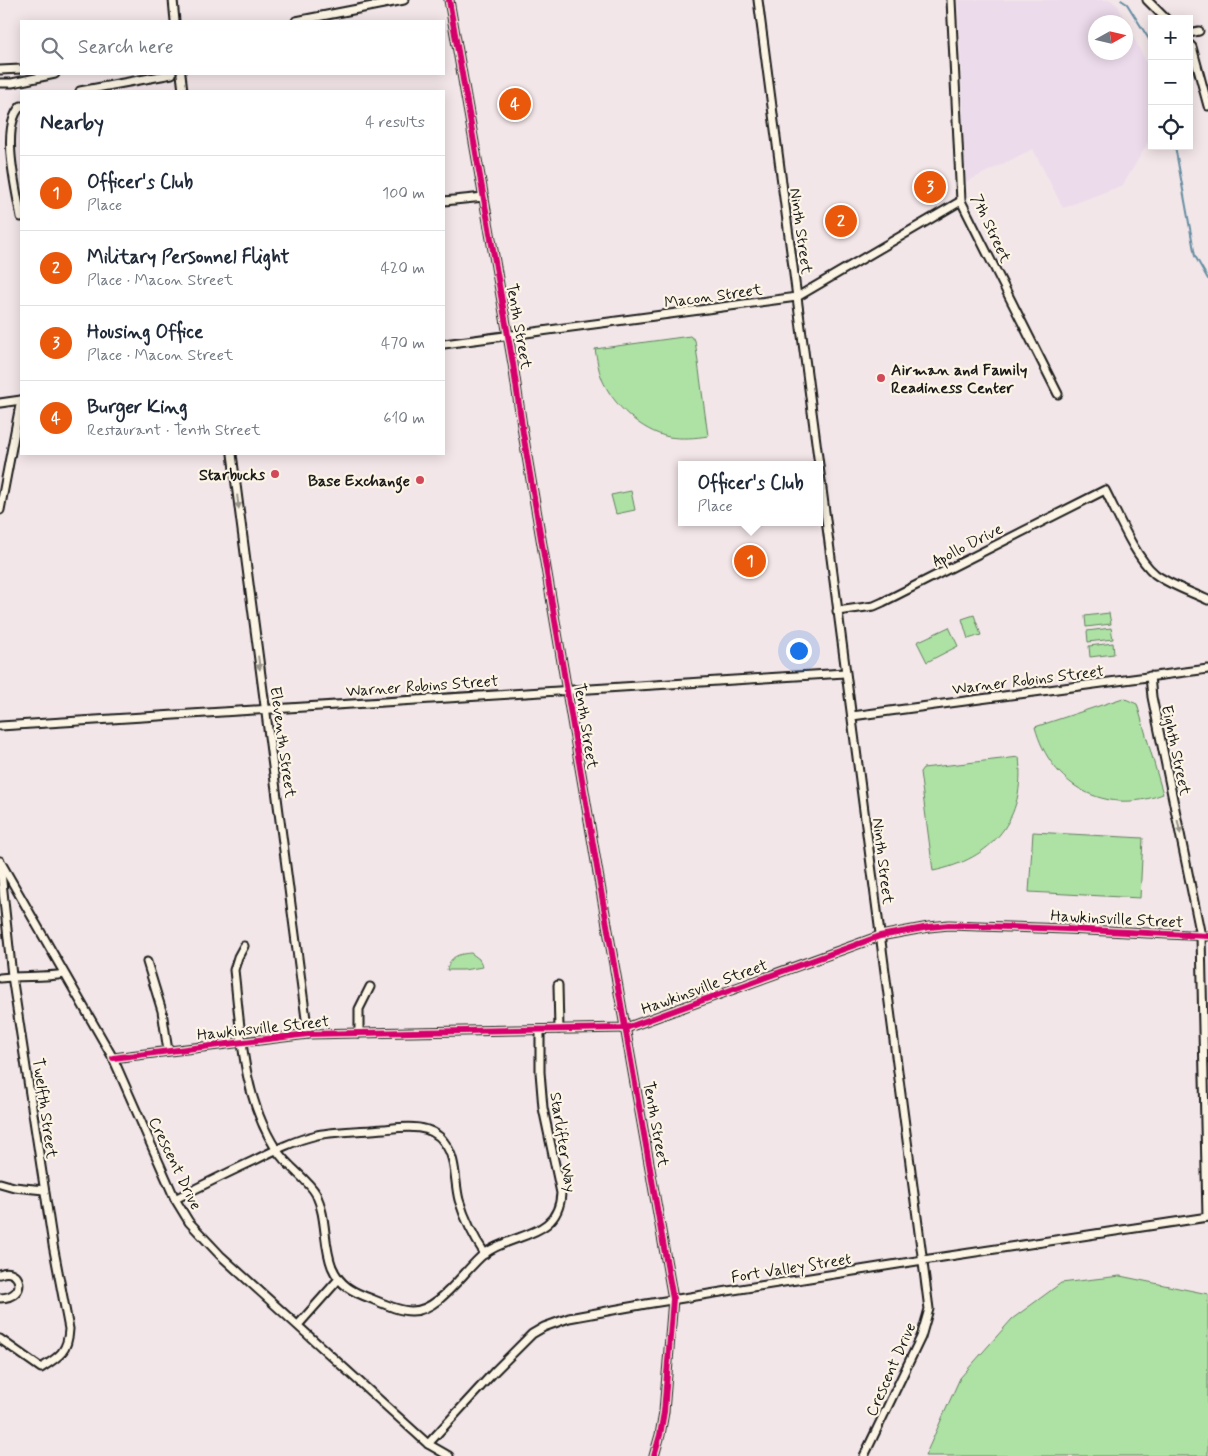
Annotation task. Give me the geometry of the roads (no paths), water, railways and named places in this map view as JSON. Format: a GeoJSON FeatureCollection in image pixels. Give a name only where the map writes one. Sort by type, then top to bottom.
{"type":"FeatureCollection","features":[{"type":"Feature","properties":{"kind":"street"},"geometry":{"type":"LineString","coordinates":[[173,0],[176,20]]}},
{"type":"Feature","properties":{"kind":"street"},"geometry":{"type":"LineString","coordinates":[[301,20],[404,0]]}},
{"type":"Feature","properties":{"kind":"street","name":"Tenth Street"},"geometry":{"type":"LineString","coordinates":[[449,0],[508,335],[522,432],[601,895],[673,1299],[664,1412],[654,1456]]}},
{"type":"Feature","properties":{"kind":"street","name":"Ninth Street"},"geometry":{"type":"LineString","coordinates":[[758,0],[818,461]]}},
{"type":"Feature","properties":{"kind":"street","name":"7th Street"},"geometry":{"type":"LineString","coordinates":[[951,0],[961,201],[1058,394]]}},
{"type":"Feature","properties":{"kind":"street"},"geometry":{"type":"LineString","coordinates":[[1147,0],[1162,15]]}},
{"type":"Feature","properties":{"kind":"street"},"geometry":{"type":"LineString","coordinates":[[1193,32],[1199,30]]}},
{"type":"Feature","properties":{"kind":"street"},"geometry":{"type":"LineString","coordinates":[[1193,51],[1208,106]]}},
{"type":"Feature","properties":{"kind":"street"},"geometry":{"type":"LineString","coordinates":[[20,69],[3,70],[2,83],[49,75]]}},
{"type":"Feature","properties":{"kind":"street"},"geometry":{"type":"LineString","coordinates":[[85,90],[167,75]]}},
{"type":"Feature","properties":{"kind":"street"},"geometry":{"type":"LineString","coordinates":[[181,75],[183,90]]}},
{"type":"Feature","properties":{"kind":"street"},"geometry":{"type":"LineString","coordinates":[[20,107],[12,118],[8,140],[20,211]]}},
{"type":"Feature","properties":{"kind":"street"},"geometry":{"type":"LineString","coordinates":[[445,201],[484,197]]}},
{"type":"Feature","properties":{"kind":"street","name":"Macon Street"},"geometry":{"type":"LineString","coordinates":[[445,344],[797,297],[961,201]]}},
{"type":"Feature","properties":{"kind":"street"},"geometry":{"type":"LineString","coordinates":[[0,404],[20,400]]}},
{"type":"Feature","properties":{"kind":"street"},"geometry":{"type":"LineString","coordinates":[[0,510],[20,404]]}},
{"type":"Feature","properties":{"kind":"street","name":"Eleventh Street"},"geometry":{"type":"LineString","coordinates":[[232,455],[308,1034]]}},
{"type":"Feature","properties":{"kind":"street","name":"Apollo Drive"},"geometry":{"type":"LineString","coordinates":[[837,611],[874,606],[883,602],[1105,490],[1139,555],[1148,567],[1158,575],[1208,600]]}},
{"type":"Feature","properties":{"kind":"street","name":"Ninth Street"},"geometry":{"type":"LineString","coordinates":[[823,497],[923,1260]]}},
{"type":"Feature","properties":{"kind":"street","name":"Warner Robins Street"},"geometry":{"type":"LineString","coordinates":[[852,716],[1208,669]]}},
{"type":"Feature","properties":{"kind":"street","name":"Warner Robins Street"},"geometry":{"type":"LineString","coordinates":[[0,726],[846,672]]}},
{"type":"Feature","properties":{"kind":"street","name":"Eighth Street"},"geometry":{"type":"LineString","coordinates":[[1150,676],[1152,697],[1205,936],[1208,1217]]}},
{"type":"Feature","properties":{"kind":"street","name":"Crescent Drive"},"geometry":{"type":"LineString","coordinates":[[0,859],[64,974],[114,1058],[175,1198],[189,1222],[202,1237],[428,1444],[449,1456]]}},
{"type":"Feature","properties":{"kind":"street","name":"Twelfth Street"},"geometry":{"type":"LineString","coordinates":[[0,859],[12,976],[44,1190],[69,1330],[68,1342],[58,1357],[41,1368],[0,1339]]}},
{"type":"Feature","properties":{"kind":"street","name":"Hawkinsville Street"},"geometry":{"type":"LineString","coordinates":[[114,1058],[308,1034],[626,1028],[880,936],[929,927],[949,925],[1205,936]]}},
{"type":"Feature","properties":{"kind":"street"},"geometry":{"type":"LineString","coordinates":[[244,946],[234,970],[249,1085],[256,1108],[276,1150],[284,1161],[314,1190],[320,1202],[328,1252],[338,1280],[298,1325]]}},
{"type":"Feature","properties":{"kind":"street"},"geometry":{"type":"LineString","coordinates":[[147,962],[162,1011],[168,1051]]}},
{"type":"Feature","properties":{"kind":"street"},"geometry":{"type":"LineString","coordinates":[[0,978],[64,974]]}},
{"type":"Feature","properties":{"kind":"street"},"geometry":{"type":"LineString","coordinates":[[558,985],[559,1029]]}},
{"type":"Feature","properties":{"kind":"street"},"geometry":{"type":"LineString","coordinates":[[359,1032],[359,1009],[370,987]]}},
{"type":"Feature","properties":{"kind":"street","name":"Starlifter Way"},"geometry":{"type":"LineString","coordinates":[[338,1280],[364,1296],[394,1308],[412,1312],[427,1308],[437,1301],[485,1254],[503,1243],[544,1228],[553,1220],[560,1204],[561,1193],[543,1108],[540,1072],[540,1030]]}},
{"type":"Feature","properties":{"kind":"street"},"geometry":{"type":"LineString","coordinates":[[175,1198],[276,1150],[306,1138],[329,1134],[412,1127],[427,1129],[443,1139],[449,1148],[455,1168],[459,1199],[465,1218],[473,1236],[485,1254]]}},
{"type":"Feature","properties":{"kind":"street"},"geometry":{"type":"LineString","coordinates":[[0,1183],[14,1187],[44,1190]]}},
{"type":"Feature","properties":{"kind":"street","name":"Fort Valley Street"},"geometry":{"type":"LineString","coordinates":[[428,1444],[494,1372],[532,1334],[544,1327],[569,1318],[673,1299],[1208,1217]]}},
{"type":"Feature","properties":{"kind":"street","name":"Crescent Drive"},"geometry":{"type":"LineString","coordinates":[[864,1456],[921,1337],[929,1309],[923,1260]]}},
{"type":"Feature","properties":{"kind":"street"},"geometry":{"type":"LineString","coordinates":[[0,1274],[4,1272],[12,1274],[19,1284],[14,1295],[0,1298]]}},
{"type":"Feature","properties":{"kind":"waterway"},"geometry":{"type":"LineString","coordinates":[[1121,0],[1127,4],[1148,38]]}},
{"type":"Feature","properties":{"kind":"waterway"},"geometry":{"type":"LineString","coordinates":[[1176,150],[1195,256],[1208,279]]}},
{"type":"Feature","properties":{"kind":"place","name":"Burger King"},"geometry":{"type":"Point","coordinates":[515,104]}},
{"type":"Feature","properties":{"kind":"place","name":"Housing Office"},"geometry":{"type":"Point","coordinates":[930,187]}},
{"type":"Feature","properties":{"kind":"place","name":"Military Personnel Flight"},"geometry":{"type":"Point","coordinates":[841,221]}},
{"type":"Feature","properties":{"kind":"place","name":"Airman and Family Readiness Center"},"geometry":{"type":"Point","coordinates":[881,378]}},
{"type":"Feature","properties":{"kind":"place","name":"Starbucks"},"geometry":{"type":"Point","coordinates":[275,474]}},
{"type":"Feature","properties":{"kind":"place","name":"Base Exchange"},"geometry":{"type":"Point","coordinates":[420,480]}},
{"type":"Feature","properties":{"kind":"place","name":"Officer's Club"},"geometry":{"type":"Point","coordinates":[750,561]}}]}
